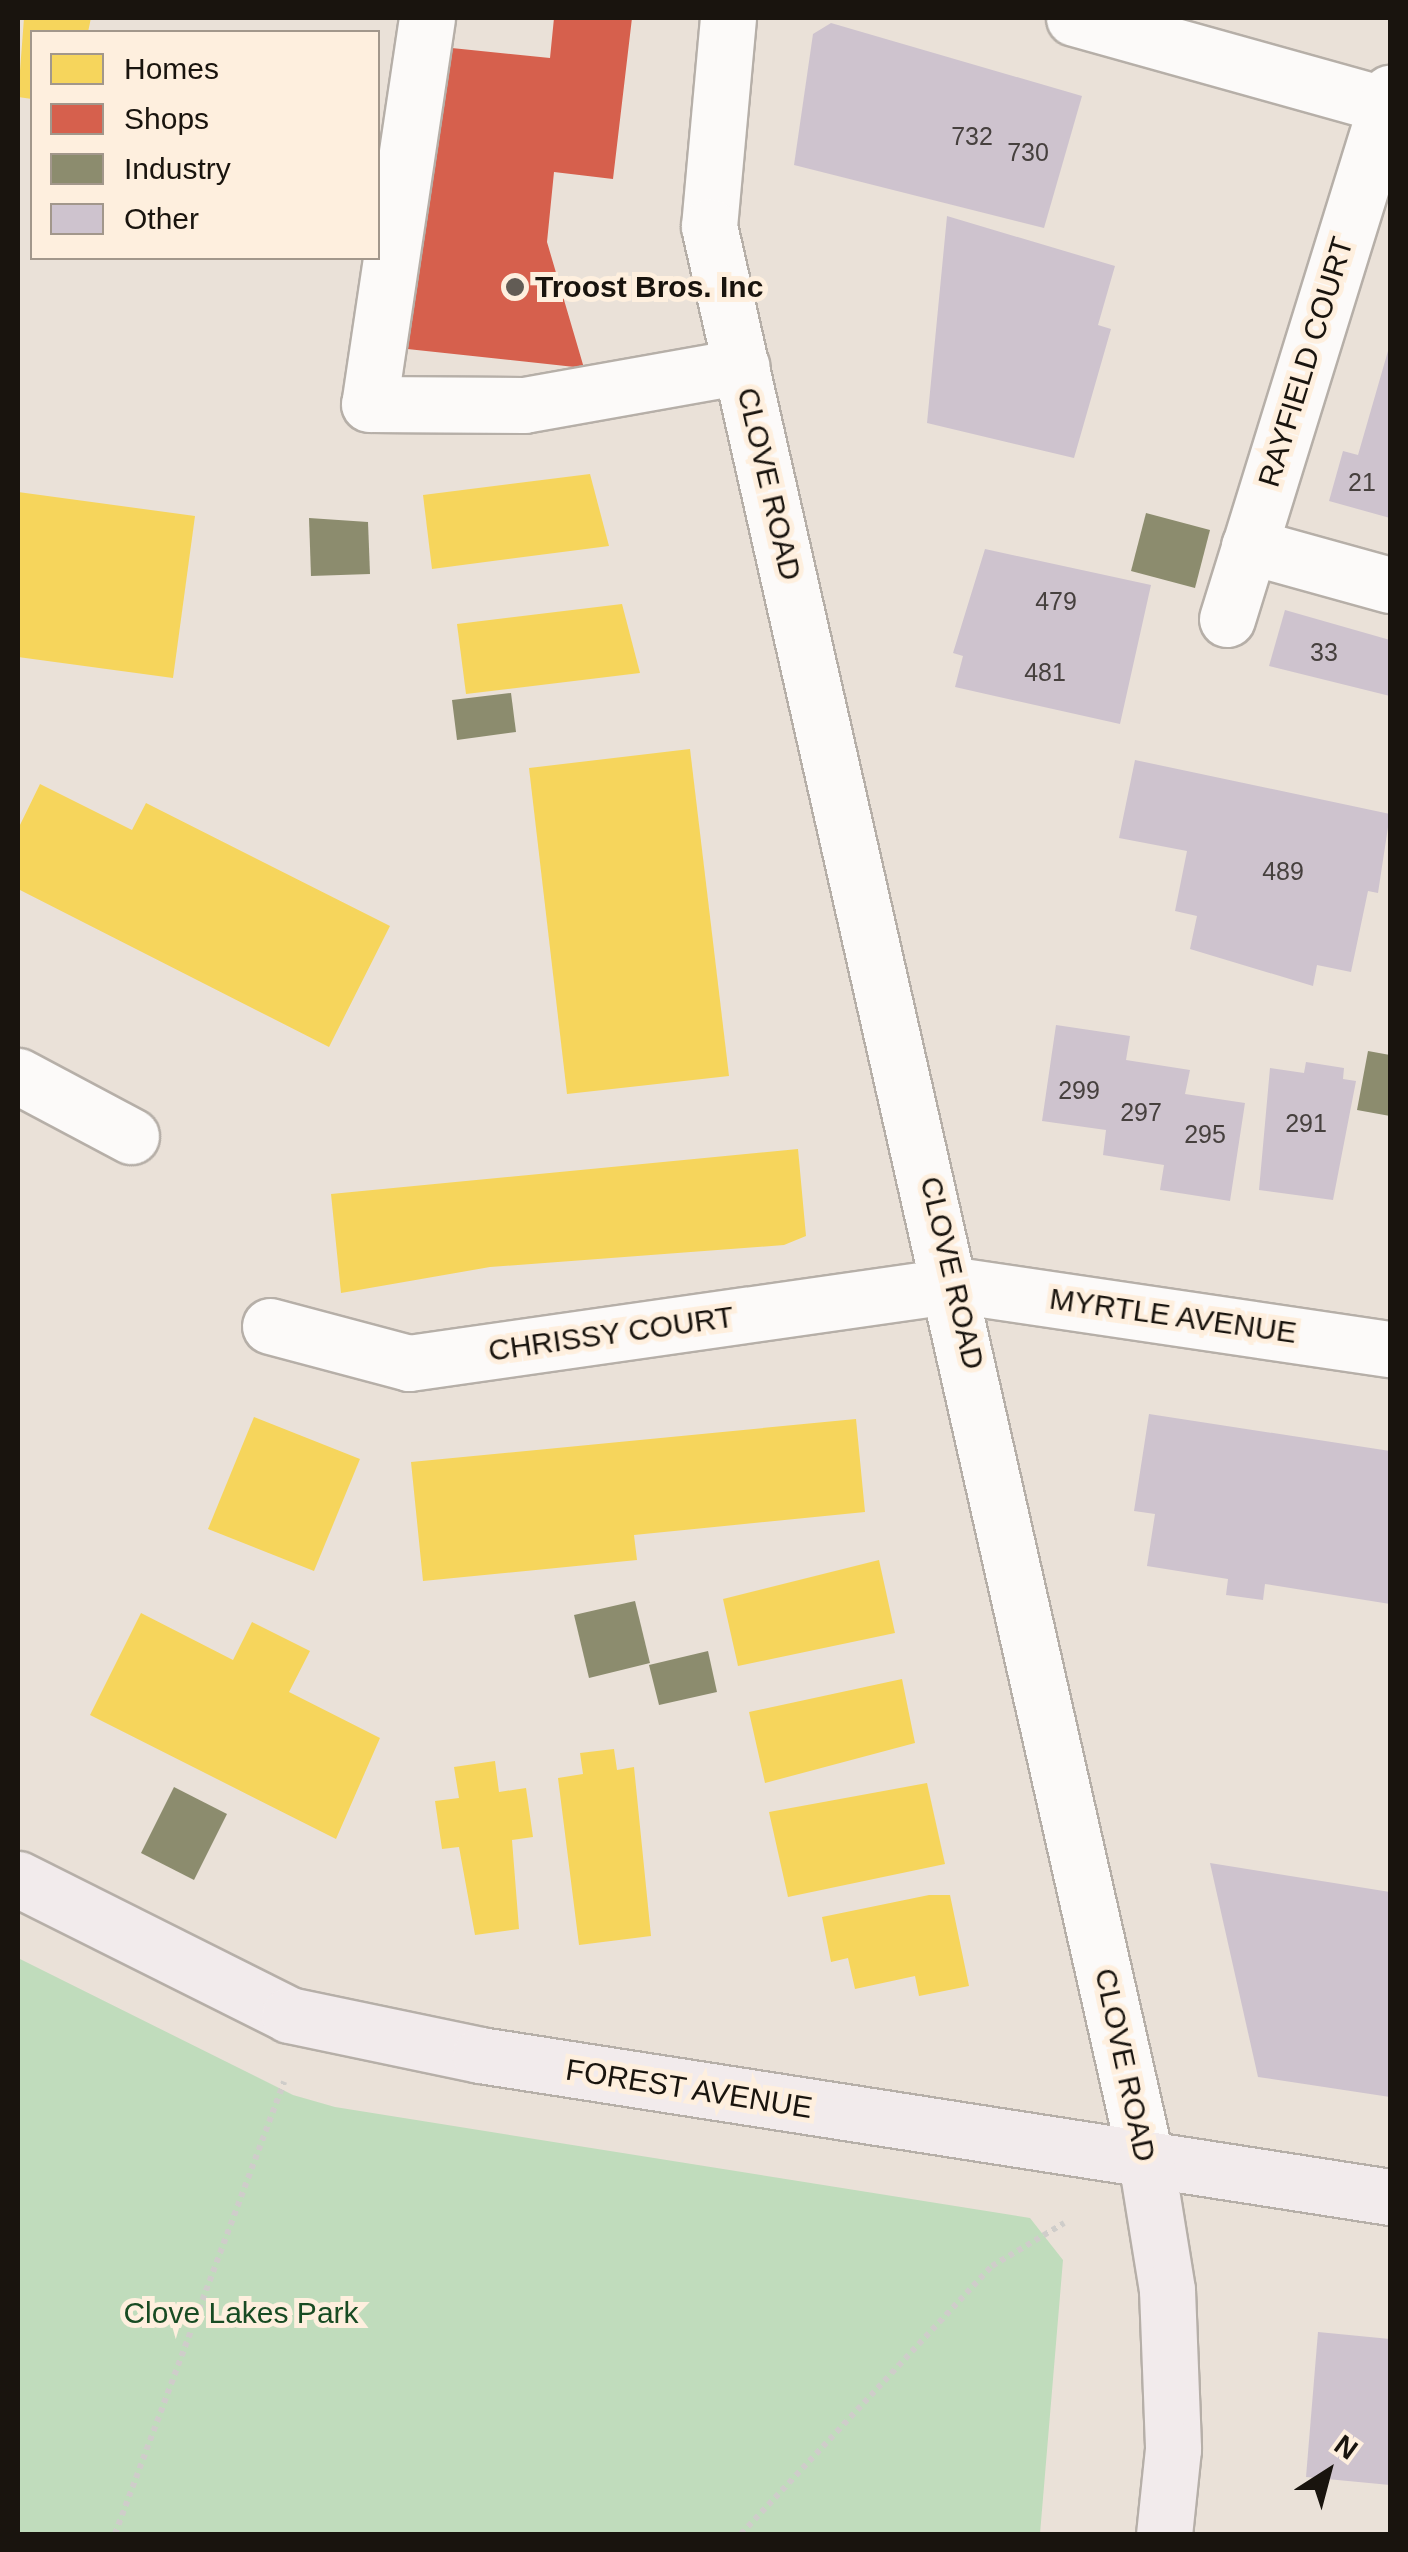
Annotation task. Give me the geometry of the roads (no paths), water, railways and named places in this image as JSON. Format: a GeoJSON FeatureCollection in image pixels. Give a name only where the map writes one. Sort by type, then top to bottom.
{"type":"FeatureCollection","features":[{"type":"Feature","properties":{"kind":"main road","name":"FOREST AVENUE"},"geometry":{"type":"LineString","coordinates":[[18,1879],[290,2015],[480,2055],[1390,2197]]}},
{"type":"Feature","properties":{"kind":"main road","name":"CLOVE ROAD"},"geometry":{"type":"LineString","coordinates":[[1146,2160],[1166,2290],[1173,2448],[1164,2534]]}},
{"type":"Feature","properties":{"kind":"street"},"geometry":{"type":"LineString","coordinates":[[427,18],[369,404],[524,405],[742,366]]}},
{"type":"Feature","properties":{"kind":"street","name":"CLOVE ROAD"},"geometry":{"type":"LineString","coordinates":[[728,18],[709,226],[955,1284],[1146,2160]]}},
{"type":"Feature","properties":{"kind":"street"},"geometry":{"type":"LineString","coordinates":[[1074,18],[1388,101]]}},
{"type":"Feature","properties":{"kind":"street","name":"RAYFIELD COURT"},"geometry":{"type":"LineString","coordinates":[[1227,619],[1388,101]]}},
{"type":"Feature","properties":{"kind":"street"},"geometry":{"type":"LineString","coordinates":[[1249,546],[1390,586]]}},
{"type":"Feature","properties":{"kind":"street"},"geometry":{"type":"LineString","coordinates":[[18,1076],[130,1136]]}},
{"type":"Feature","properties":{"kind":"street","name":"CHRISSY COURT"},"geometry":{"type":"LineString","coordinates":[[270,1326],[409,1363],[955,1284]]}},
{"type":"Feature","properties":{"kind":"street","name":"MYRTLE AVENUE"},"geometry":{"type":"LineString","coordinates":[[955,1284],[1390,1348]]}},
{"type":"Feature","properties":{"kind":"place","name":"Troost Bros. Inc"},"geometry":{"type":"Point","coordinates":[515,287]}},
{"type":"Feature","properties":{"kind":"park label","name":"Clove Lakes Park"},"geometry":{"type":"Point","coordinates":[241,2313]}}]}
